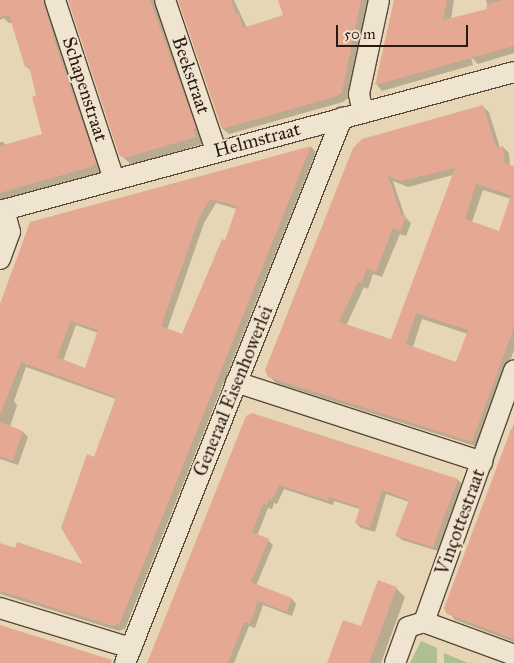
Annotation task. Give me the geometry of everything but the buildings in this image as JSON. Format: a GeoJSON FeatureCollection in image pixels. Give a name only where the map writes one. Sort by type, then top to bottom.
{"type":"FeatureCollection","features":[{"type":"Feature","properties":{"kind":"street","name":"Schapenstraat"},"geometry":{"type":"LineString","coordinates":[[55,0],[114,179]]}},
{"type":"Feature","properties":{"kind":"street","name":"Beekstraat"},"geometry":{"type":"LineString","coordinates":[[165,0],[216,151]]}},
{"type":"Feature","properties":{"kind":"street"},"geometry":{"type":"LineString","coordinates":[[363,112],[359,94],[379,0]]}},
{"type":"Feature","properties":{"kind":"street","name":"Helmstraat"},"geometry":{"type":"LineString","coordinates":[[2,210],[514,72]]}},
{"type":"Feature","properties":{"kind":"street","name":"Generaal Eisenhowerlei"},"geometry":{"type":"LineString","coordinates":[[128,656],[342,118]]}},
{"type":"Feature","properties":{"kind":"street"},"geometry":{"type":"LineString","coordinates":[[0,259],[10,232],[2,210]]}},
{"type":"Feature","properties":{"kind":"street","name":"Vinçottestraat"},"geometry":{"type":"LineString","coordinates":[[424,622],[513,377]]}},
{"type":"Feature","properties":{"kind":"street"},"geometry":{"type":"LineString","coordinates":[[236,382],[482,462]]}},
{"type":"Feature","properties":{"kind":"street"},"geometry":{"type":"LineString","coordinates":[[0,608],[128,656]]}},
{"type":"Feature","properties":{"kind":"street"},"geometry":{"type":"LineString","coordinates":[[395,663],[408,627],[424,622],[514,656]]}},
{"type":"Feature","properties":{"kind":"green space"},"geometry":{"type":"Polygon","coordinates":[[[421,641],[437,648],[437,663],[410,663],[421,641]]]}},
{"type":"Feature","properties":{"kind":"green space"},"geometry":{"type":"Polygon","coordinates":[[[444,653],[468,663],[444,663],[444,653]]]}}]}
